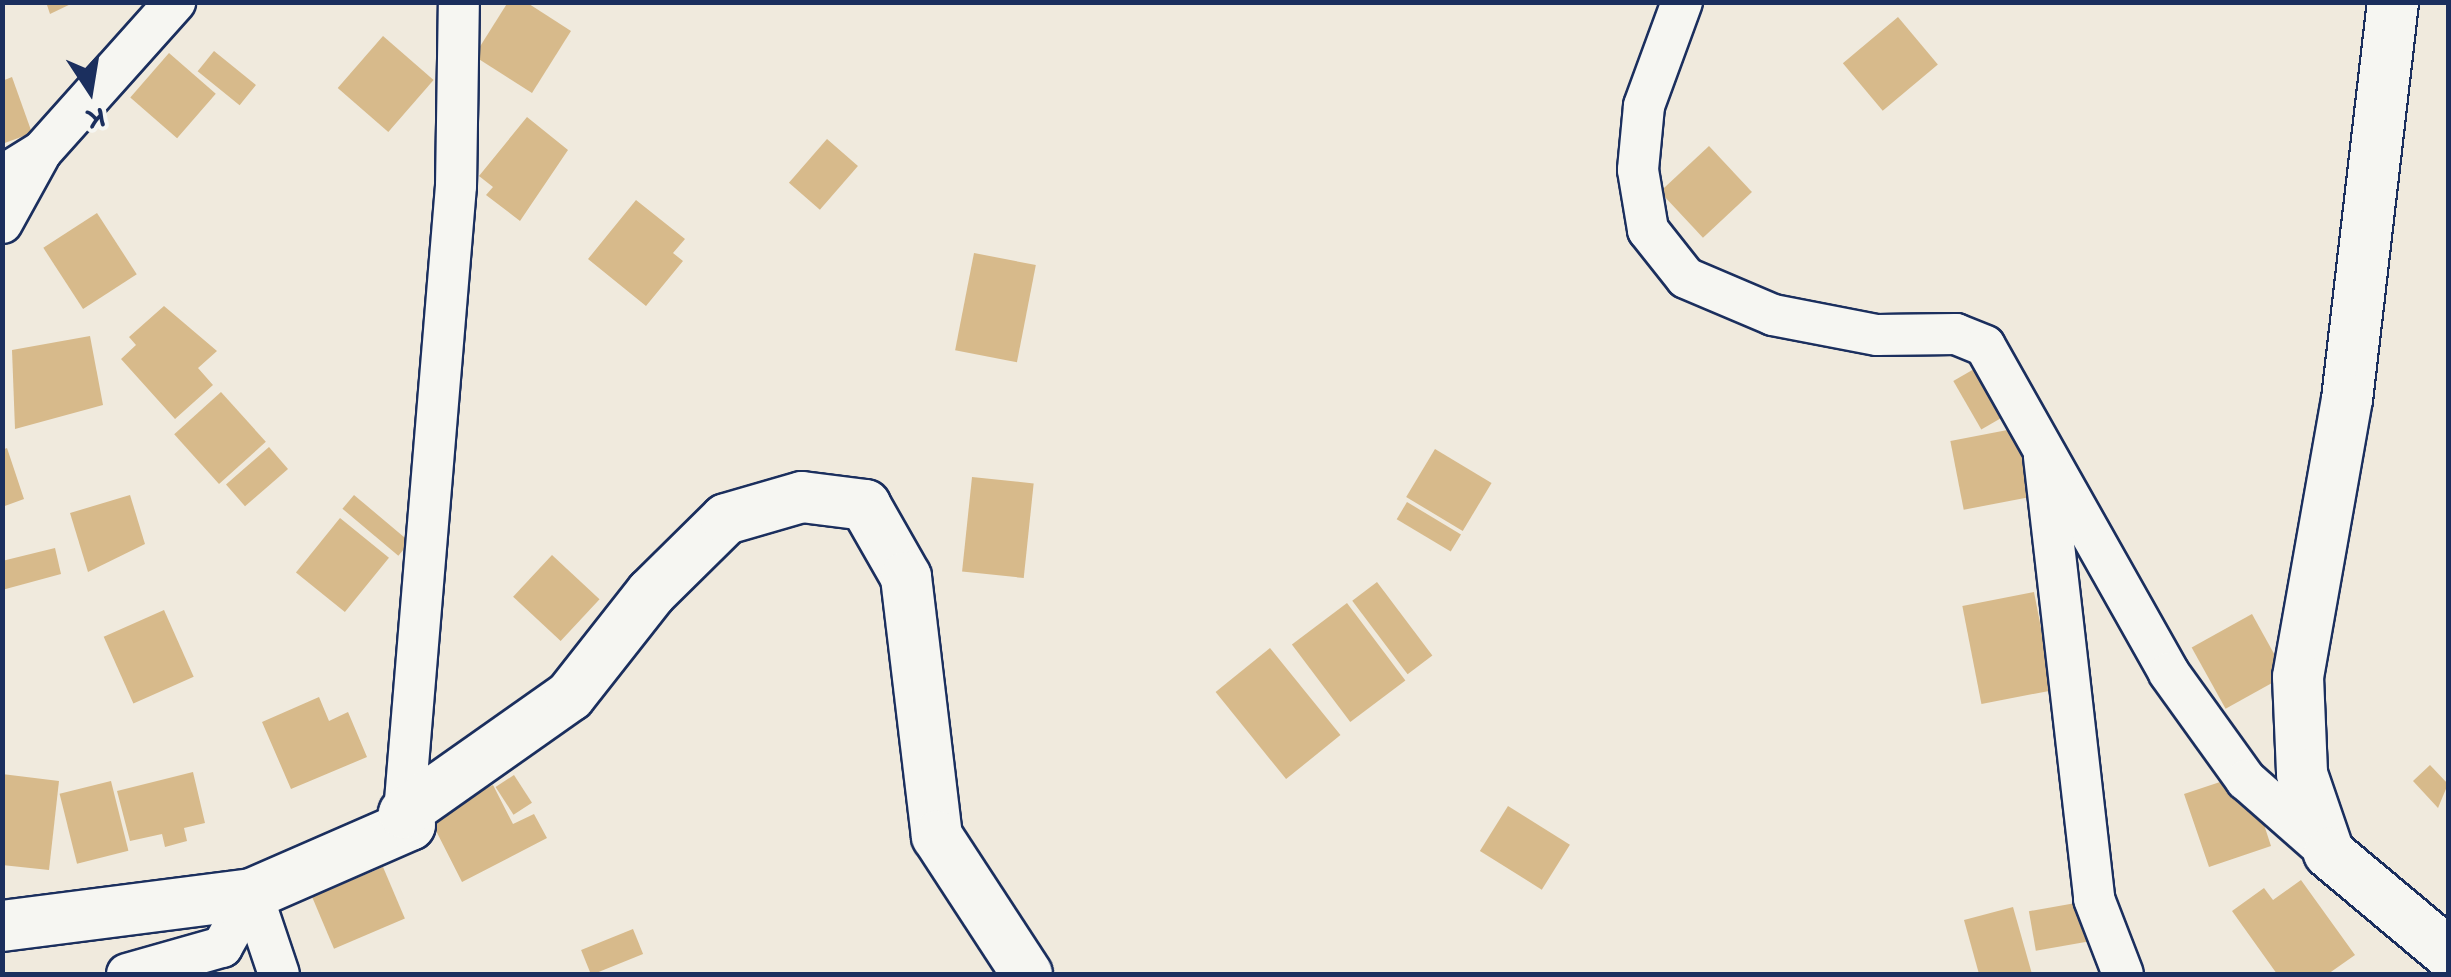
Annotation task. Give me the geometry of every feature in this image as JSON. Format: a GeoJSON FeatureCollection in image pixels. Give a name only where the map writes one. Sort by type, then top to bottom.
{"type":"FeatureCollection","features":[{"type":"Feature","properties":{"kind":"street"},"geometry":{"type":"LineString","coordinates":[[2,223],[42,150],[175,2]]}},
{"type":"Feature","properties":{"kind":"street"},"geometry":{"type":"LineString","coordinates":[[2,926],[252,894],[410,825],[404,813],[456,186],[459,2]]}},
{"type":"Feature","properties":{"kind":"street"},"geometry":{"type":"LineString","coordinates":[[1682,2],[1644,106],[1638,170],[1648,230],[1686,278],[1773,315],[1877,335],[1956,334],[1985,346],[2040,432],[2168,674],[2246,780],[2448,954]]}},
{"type":"Feature","properties":{"kind":"street"},"geometry":{"type":"LineString","coordinates":[[2329,853],[2302,774],[2298,677],[2348,399],[2393,2]]}},
{"type":"Feature","properties":{"kind":"street"},"geometry":{"type":"LineString","coordinates":[[2,176],[42,150]]}},
{"type":"Feature","properties":{"kind":"street"},"geometry":{"type":"LineString","coordinates":[[2040,432],[2094,899],[2123,974]]}},
{"type":"Feature","properties":{"kind":"street"},"geometry":{"type":"LineString","coordinates":[[404,813],[570,696],[651,592],[726,519],[802,497],[865,504],[906,577],[937,836],[1028,974]]}},
{"type":"Feature","properties":{"kind":"street"},"geometry":{"type":"LineString","coordinates":[[128,974],[222,946],[252,894]]}},
{"type":"Feature","properties":{"kind":"street"},"geometry":{"type":"LineString","coordinates":[[252,894],[279,974]]}},
{"type":"Feature","properties":{"kind":"building"},"geometry":{"type":"Polygon","coordinates":[[[46,2],[75,2],[50,14],[46,2]]]}},
{"type":"Feature","properties":{"kind":"building"},"geometry":{"type":"Polygon","coordinates":[[[508,2],[526,2],[571,31],[532,93],[474,56],[508,2]]]}},
{"type":"Feature","properties":{"kind":"building"},"geometry":{"type":"Polygon","coordinates":[[[1898,17],[1938,64],[1883,111],[1843,63],[1898,17]]]}},
{"type":"Feature","properties":{"kind":"building"},"geometry":{"type":"Polygon","coordinates":[[[383,36],[434,80],[388,132],[338,88],[383,36]]]}},
{"type":"Feature","properties":{"kind":"building"},"geometry":{"type":"Polygon","coordinates":[[[214,51],[256,85],[240,105],[198,71],[214,51]]]}},
{"type":"Feature","properties":{"kind":"building"},"geometry":{"type":"Polygon","coordinates":[[[169,53],[216,94],[177,138],[130,98],[169,53]]]}},
{"type":"Feature","properties":{"kind":"building"},"geometry":{"type":"Polygon","coordinates":[[[12,77],[32,133],[2,144],[2,81],[12,77]]]}},
{"type":"Feature","properties":{"kind":"building"},"geometry":{"type":"Polygon","coordinates":[[[527,117],[568,150],[520,221],[486,195],[493,187],[479,176],[527,117]]]}},
{"type":"Feature","properties":{"kind":"building"},"geometry":{"type":"Polygon","coordinates":[[[827,139],[858,166],[820,210],[789,183],[827,139]]]}},
{"type":"Feature","properties":{"kind":"building"},"geometry":{"type":"Polygon","coordinates":[[[1709,146],[1752,192],[1703,238],[1660,192],[1709,146]]]}},
{"type":"Feature","properties":{"kind":"building"},"geometry":{"type":"Polygon","coordinates":[[[636,200],[685,239],[673,253],[683,261],[646,306],[588,259],[636,200]]]}},
{"type":"Feature","properties":{"kind":"building"},"geometry":{"type":"Polygon","coordinates":[[[97,213],[137,274],[83,309],[43,248],[97,213]]]}},
{"type":"Feature","properties":{"kind":"building"},"geometry":{"type":"Polygon","coordinates":[[[974,253],[1036,265],[1017,362],[955,350],[974,253]]]}},
{"type":"Feature","properties":{"kind":"building"},"geometry":{"type":"Polygon","coordinates":[[[164,306],[217,351],[198,368],[213,385],[175,419],[121,359],[136,345],[129,337],[164,306]]]}},
{"type":"Feature","properties":{"kind":"building"},"geometry":{"type":"Polygon","coordinates":[[[90,336],[103,405],[15,429],[12,350],[90,336]]]}},
{"type":"Feature","properties":{"kind":"building"},"geometry":{"type":"Polygon","coordinates":[[[1981,365],[2009,413],[1981,429],[1953,381],[1981,365]]]}},
{"type":"Feature","properties":{"kind":"building"},"geometry":{"type":"Polygon","coordinates":[[[221,392],[266,442],[219,484],[174,434],[221,392]]]}},
{"type":"Feature","properties":{"kind":"building"},"geometry":{"type":"Polygon","coordinates":[[[2023,427],[2036,496],[1964,510],[1950,441],[2023,427]]]}},
{"type":"Feature","properties":{"kind":"building"},"geometry":{"type":"Polygon","coordinates":[[[269,447],[288,469],[245,506],[226,484],[269,447]]]}},
{"type":"Feature","properties":{"kind":"building"},"geometry":{"type":"Polygon","coordinates":[[[7,448],[24,499],[2,507],[2,450],[7,448]]]}},
{"type":"Feature","properties":{"kind":"building"},"geometry":{"type":"Polygon","coordinates":[[[1435,449],[1492,483],[1463,531],[1406,497],[1435,449]]]}},
{"type":"Feature","properties":{"kind":"building"},"geometry":{"type":"Polygon","coordinates":[[[972,477],[1034,483],[1024,578],[962,571],[972,477]]]}},
{"type":"Feature","properties":{"kind":"building"},"geometry":{"type":"Polygon","coordinates":[[[130,495],[145,544],[88,572],[70,513],[130,495]]]}},
{"type":"Feature","properties":{"kind":"building"},"geometry":{"type":"Polygon","coordinates":[[[354,495],[410,542],[398,556],[342,509],[354,495]]]}},
{"type":"Feature","properties":{"kind":"building"},"geometry":{"type":"Polygon","coordinates":[[[1407,502],[1461,534],[1451,552],[1397,519],[1407,502]]]}},
{"type":"Feature","properties":{"kind":"building"},"geometry":{"type":"Polygon","coordinates":[[[340,518],[389,558],[345,612],[296,572],[340,518]]]}},
{"type":"Feature","properties":{"kind":"building"},"geometry":{"type":"Polygon","coordinates":[[[55,548],[61,574],[2,590],[2,561],[55,548]]]}},
{"type":"Feature","properties":{"kind":"building"},"geometry":{"type":"Polygon","coordinates":[[[552,555],[600,599],[561,641],[513,597],[552,555]]]}},
{"type":"Feature","properties":{"kind":"building"},"geometry":{"type":"Polygon","coordinates":[[[1377,582],[1432,655],[1408,674],[1352,601],[1377,582]]]}},
{"type":"Feature","properties":{"kind":"building"},"geometry":{"type":"Polygon","coordinates":[[[2034,592],[2053,690],[1981,704],[1962,606],[2034,592]]]}},
{"type":"Feature","properties":{"kind":"building"},"geometry":{"type":"Polygon","coordinates":[[[1347,603],[1405,680],[1350,722],[1292,645],[1347,603]]]}},
{"type":"Feature","properties":{"kind":"building"},"geometry":{"type":"Polygon","coordinates":[[[164,610],[194,677],[133,704],[104,637],[164,610]]]}},
{"type":"Feature","properties":{"kind":"building"},"geometry":{"type":"Polygon","coordinates":[[[2252,614],[2286,675],[2226,709],[2192,647],[2252,614]]]}},
{"type":"Feature","properties":{"kind":"building"},"geometry":{"type":"Polygon","coordinates":[[[1270,648],[1340,735],[1286,779],[1216,692],[1270,648]]]}},
{"type":"Feature","properties":{"kind":"building"},"geometry":{"type":"Polygon","coordinates":[[[319,697],[329,721],[348,712],[367,757],[291,789],[262,722],[319,697]]]}},
{"type":"Feature","properties":{"kind":"building"},"geometry":{"type":"Polygon","coordinates":[[[2430,765],[2448,784],[2438,808],[2413,781],[2430,765]]]}},
{"type":"Feature","properties":{"kind":"building"},"geometry":{"type":"Polygon","coordinates":[[[193,772],[205,823],[184,828],[187,841],[165,847],[162,834],[130,841],[117,791],[193,772]]]}},
{"type":"Feature","properties":{"kind":"building"},"geometry":{"type":"Polygon","coordinates":[[[2,774],[59,781],[49,870],[2,865],[2,774]]]}},
{"type":"Feature","properties":{"kind":"building"},"geometry":{"type":"Polygon","coordinates":[[[514,775],[532,803],[514,815],[496,787],[514,775]]]}},
{"type":"Feature","properties":{"kind":"building"},"geometry":{"type":"Polygon","coordinates":[[[2235,777],[2246,807],[2257,803],[2271,846],[2209,867],[2184,794],[2235,777]]]}},
{"type":"Feature","properties":{"kind":"building"},"geometry":{"type":"Polygon","coordinates":[[[111,781],[128,851],[77,864],[60,794],[111,781]]]}},
{"type":"Feature","properties":{"kind":"building"},"geometry":{"type":"Polygon","coordinates":[[[493,785],[513,824],[534,814],[547,838],[462,882],[429,817],[493,785]]]}},
{"type":"Feature","properties":{"kind":"building"},"geometry":{"type":"Polygon","coordinates":[[[1508,806],[1570,845],[1542,890],[1480,851],[1508,806]]]}},
{"type":"Feature","properties":{"kind":"building"},"geometry":{"type":"Polygon","coordinates":[[[383,867],[405,919],[334,949],[312,897],[383,867]]]}},
{"type":"Feature","properties":{"kind":"building"},"geometry":{"type":"Polygon","coordinates":[[[2301,880],[2355,955],[2328,974],[2277,974],[2232,911],[2264,888],[2273,900],[2301,880]]]}},
{"type":"Feature","properties":{"kind":"building"},"geometry":{"type":"Polygon","coordinates":[[[2087,901],[2094,940],[2036,951],[2029,911],[2087,901]]]}},
{"type":"Feature","properties":{"kind":"building"},"geometry":{"type":"Polygon","coordinates":[[[2013,907],[2032,974],[1979,974],[1964,920],[2013,907]]]}},
{"type":"Feature","properties":{"kind":"building"},"geometry":{"type":"Polygon","coordinates":[[[633,929],[643,954],[591,974],[581,950],[633,929]]]}}]}
